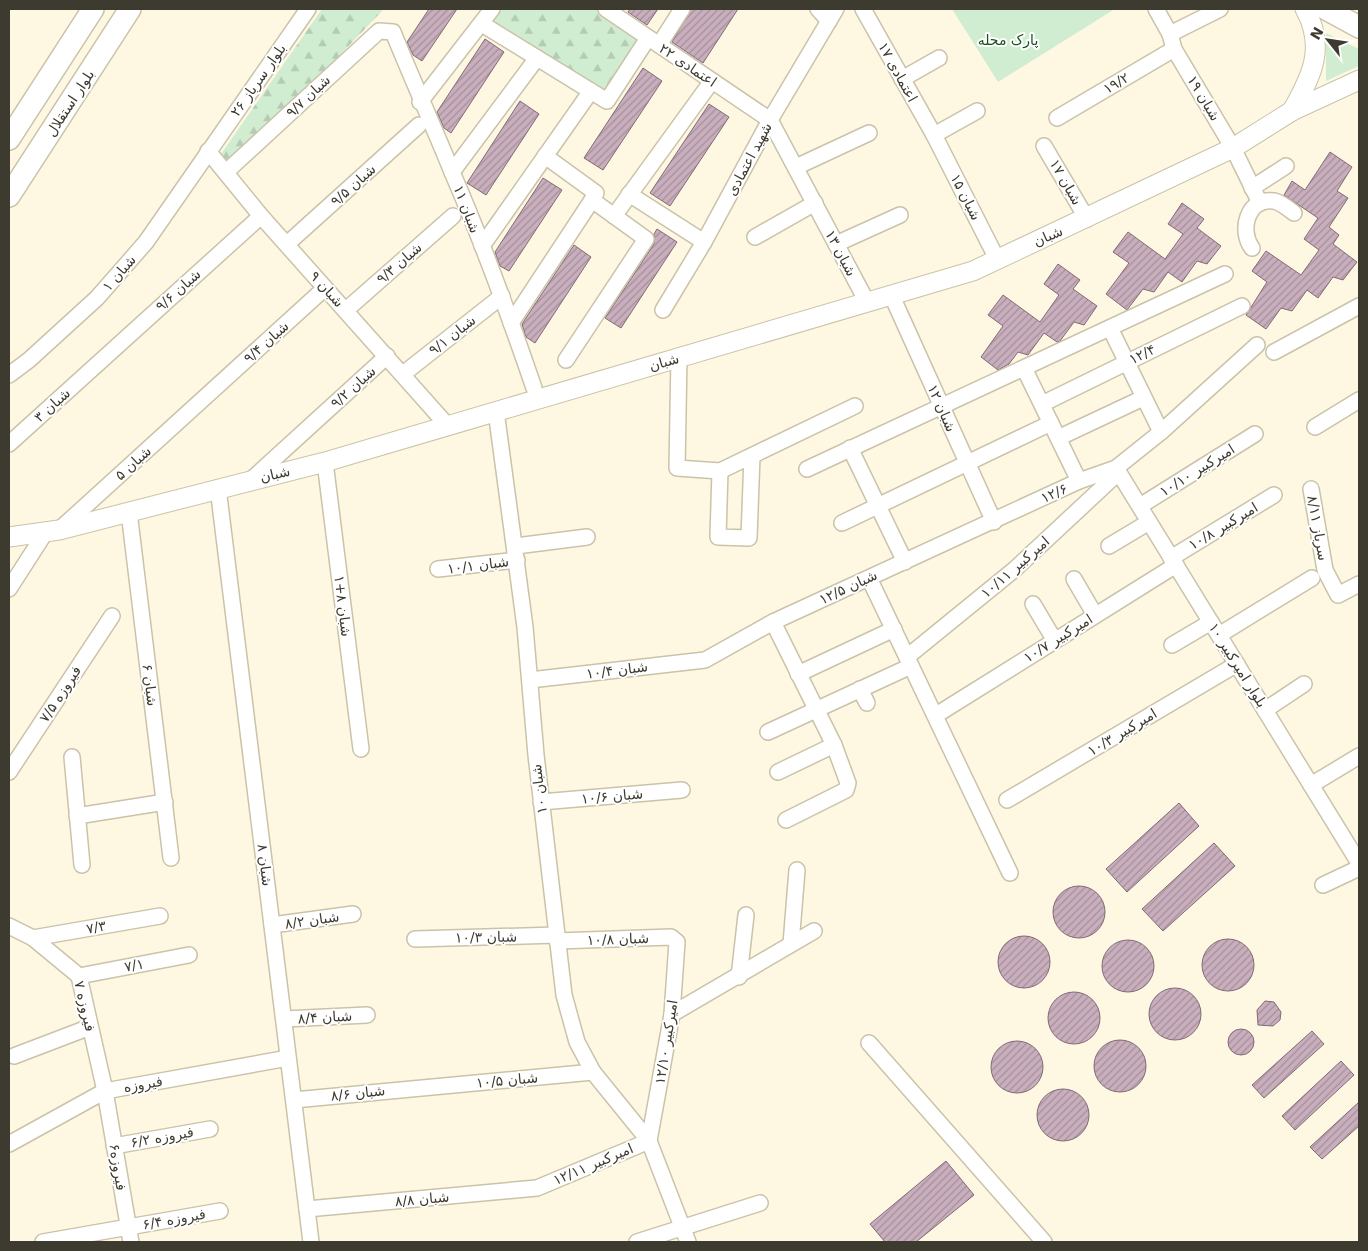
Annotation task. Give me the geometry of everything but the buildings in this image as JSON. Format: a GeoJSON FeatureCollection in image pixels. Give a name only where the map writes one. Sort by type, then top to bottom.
{"type":"FeatureCollection","features":[{"type":"Feature","properties":{"kind":"main road"},"geometry":{"type":"LineString","coordinates":[[9,139],[93,9]]}},
{"type":"Feature","properties":{"kind":"main road","name":"بلوار استقلال"},"geometry":{"type":"LineString","coordinates":[[9,196],[130,9]]}},
{"type":"Feature","properties":{"kind":"main road"},"geometry":{"type":"LineString","coordinates":[[1326,9],[1359,27]]}},
{"type":"Feature","properties":{"kind":"street","name":"۲۶ بلوار سرباز"},"geometry":{"type":"LineString","coordinates":[[208,151],[308,9]]}},
{"type":"Feature","properties":{"kind":"street"},"geometry":{"type":"LineString","coordinates":[[420,102],[492,9]]}},
{"type":"Feature","properties":{"kind":"street","name":"۲۲ اعتمادی"},"geometry":{"type":"LineString","coordinates":[[606,9],[770,120]]}},
{"type":"Feature","properties":{"kind":"street"},"geometry":{"type":"LineString","coordinates":[[482,24],[607,101],[682,9]]}},
{"type":"Feature","properties":{"kind":"street"},"geometry":{"type":"LineString","coordinates":[[818,9],[833,15]]}},
{"type":"Feature","properties":{"kind":"street","name":"۱۷ اعتمادی"},"geometry":{"type":"LineString","coordinates":[[863,9],[934,135]]}},
{"type":"Feature","properties":{"kind":"street","name":"۱۹ شبان"},"geometry":{"type":"LineString","coordinates":[[1156,9],[1170,34],[1174,48],[1233,148],[1260,203]]}},
{"type":"Feature","properties":{"kind":"street"},"geometry":{"type":"LineString","coordinates":[[1170,34],[1220,9]]}},
{"type":"Feature","properties":{"kind":"street"},"geometry":{"type":"LineString","coordinates":[[1292,111],[1307,85],[1315,61],[1315,34],[1304,9]]}},
{"type":"Feature","properties":{"kind":"street","name":"شهید اعتمادی"},"geometry":{"type":"LineString","coordinates":[[663,310],[704,242],[770,120],[833,15]]}},
{"type":"Feature","properties":{"kind":"street","name":"۹/۷ شبان"},"geometry":{"type":"LineString","coordinates":[[226,172],[379,31],[393,32]]}},
{"type":"Feature","properties":{"kind":"street","name":"۱۱ شبان"},"geometry":{"type":"LineString","coordinates":[[393,32],[420,102],[452,172],[502,296],[534,388]]}},
{"type":"Feature","properties":{"kind":"street","name":"۱۹/۲"},"geometry":{"type":"LineString","coordinates":[[1058,118],[1174,48]]}},
{"type":"Feature","properties":{"kind":"street"},"geometry":{"type":"LineString","coordinates":[[452,172],[536,58]]}},
{"type":"Feature","properties":{"kind":"street"},"geometry":{"type":"LineString","coordinates":[[902,79],[939,58]]}},
{"type":"Feature","properties":{"kind":"street","name":"شبان"},"geometry":{"type":"LineString","coordinates":[[9,537],[52,532],[325,462],[973,271],[1087,219],[1233,148],[1292,111],[1359,80]]}},
{"type":"Feature","properties":{"kind":"street"},"geometry":{"type":"LineString","coordinates":[[614,216],[712,81]]}},
{"type":"Feature","properties":{"kind":"street"},"geometry":{"type":"LineString","coordinates":[[482,246],[591,91]]}},
{"type":"Feature","properties":{"kind":"street"},"geometry":{"type":"LineString","coordinates":[[934,135],[977,111]]}},
{"type":"Feature","properties":{"kind":"street","name":"۱۳ شبان"},"geometry":{"type":"LineString","coordinates":[[770,120],[867,302]]}},
{"type":"Feature","properties":{"kind":"street","name":"۹/۵ شبان"},"geometry":{"type":"LineString","coordinates":[[287,244],[419,125]]}},
{"type":"Feature","properties":{"kind":"street"},"geometry":{"type":"LineString","coordinates":[[796,168],[869,133]]}},
{"type":"Feature","properties":{"kind":"street","name":"۱۵ شبان"},"geometry":{"type":"LineString","coordinates":[[934,135],[997,260]]}},
{"type":"Feature","properties":{"kind":"street","name":"۱۷ شبان"},"geometry":{"type":"LineString","coordinates":[[1044,146],[1087,219]]}},
{"type":"Feature","properties":{"kind":"street","name":"۹ شبان"},"geometry":{"type":"LineString","coordinates":[[208,151],[262,216],[447,425]]}},
{"type":"Feature","properties":{"kind":"street","name":"۱ شبان"},"geometry":{"type":"LineString","coordinates":[[9,375],[29,360],[97,298],[146,242],[208,151]]}},
{"type":"Feature","properties":{"kind":"street"},"geometry":{"type":"LineString","coordinates":[[511,323],[596,193],[545,156]]}},
{"type":"Feature","properties":{"kind":"street"},"geometry":{"type":"LineString","coordinates":[[1252,188],[1286,166]]}},
{"type":"Feature","properties":{"kind":"street"},"geometry":{"type":"LineString","coordinates":[[630,194],[704,242]]}},
{"type":"Feature","properties":{"kind":"street"},"geometry":{"type":"LineString","coordinates":[[566,360],[646,239],[592,200]]}},
{"type":"Feature","properties":{"kind":"street"},"geometry":{"type":"LineString","coordinates":[[1252,248],[1244,229],[1248,214],[1260,203],[1274,201],[1294,213]]}},
{"type":"Feature","properties":{"kind":"street"},"geometry":{"type":"LineString","coordinates":[[755,237],[815,203]]}},
{"type":"Feature","properties":{"kind":"street"},"geometry":{"type":"LineString","coordinates":[[836,244],[900,215]]}},
{"type":"Feature","properties":{"kind":"street","name":"۹/۶ شبان"},"geometry":{"type":"LineString","coordinates":[[96,366],[262,216]]}},
{"type":"Feature","properties":{"kind":"street","name":"۹/۳ شبان"},"geometry":{"type":"LineString","coordinates":[[346,310],[453,216]]}},
{"type":"Feature","properties":{"kind":"street"},"geometry":{"type":"LineString","coordinates":[[807,469],[1225,274]]}},
{"type":"Feature","properties":{"kind":"street","name":"۹/۴ شبان"},"geometry":{"type":"LineString","coordinates":[[207,396],[325,288]]}},
{"type":"Feature","properties":{"kind":"street","name":"۱۲ شبان"},"geometry":{"type":"LineString","coordinates":[[891,294],[994,522]]}},
{"type":"Feature","properties":{"kind":"street","name":"۹/۱ شبان"},"geometry":{"type":"LineString","coordinates":[[403,374],[502,296]]}},
{"type":"Feature","properties":{"kind":"street","name":"۱۲/۴"},"geometry":{"type":"LineString","coordinates":[[1042,404],[1242,306]]}},
{"type":"Feature","properties":{"kind":"street"},"geometry":{"type":"LineString","coordinates":[[1274,352],[1359,306]]}},
{"type":"Feature","properties":{"kind":"street"},"geometry":{"type":"LineString","coordinates":[[1110,328],[1161,432]]}},
{"type":"Feature","properties":{"kind":"street"},"geometry":{"type":"LineString","coordinates":[[1117,470],[1257,345]]}},
{"type":"Feature","properties":{"kind":"street","name":"۹/۲ شبان"},"geometry":{"type":"LineString","coordinates":[[252,480],[387,356]]}},
{"type":"Feature","properties":{"kind":"street"},"geometry":{"type":"LineString","coordinates":[[679,357],[677,468],[720,471],[856,406]]}},
{"type":"Feature","properties":{"kind":"street","name":"۳ شبان"},"geometry":{"type":"LineString","coordinates":[[9,444],[96,366]]}},
{"type":"Feature","properties":{"kind":"street"},"geometry":{"type":"LineString","coordinates":[[1024,368],[1080,481]]}},
{"type":"Feature","properties":{"kind":"street","name":"۵ شبان"},"geometry":{"type":"LineString","coordinates":[[9,589],[52,532],[207,396]]}},
{"type":"Feature","properties":{"kind":"street"},"geometry":{"type":"LineString","coordinates":[[1058,438],[1143,398]]}},
{"type":"Feature","properties":{"kind":"street"},"geometry":{"type":"LineString","coordinates":[[1315,427],[1359,400]]}},
{"type":"Feature","properties":{"kind":"street","name":"۱۰ شبان"},"geometry":{"type":"LineString","coordinates":[[496,411],[516,553],[541,802],[564,995],[577,1042],[592,1072],[649,1141]]}},
{"type":"Feature","properties":{"kind":"street"},"geometry":{"type":"LineString","coordinates":[[842,523],[1051,423]]}},
{"type":"Feature","properties":{"kind":"street","name":"۱۰/۱۰ امیرکبیر"},"geometry":{"type":"LineString","coordinates":[[1140,506],[1255,434]]}},
{"type":"Feature","properties":{"kind":"street"},"geometry":{"type":"LineString","coordinates":[[850,448],[905,562]]}},
{"type":"Feature","properties":{"kind":"street"},"geometry":{"type":"LineString","coordinates":[[720,471],[718,537],[750,538],[752,456]]}},
{"type":"Feature","properties":{"kind":"street","name":"۱+۸ شبان"},"geometry":{"type":"LineString","coordinates":[[325,462],[361,749]]}},
{"type":"Feature","properties":{"kind":"street","name":"۱۲/۶"},"geometry":{"type":"LineString","coordinates":[[994,522],[1080,481],[1117,470]]}},
{"type":"Feature","properties":{"kind":"street","name":"۱۰ بلوار امیرکبیر"},"geometry":{"type":"LineString","coordinates":[[1117,470],[1359,863]]}},
{"type":"Feature","properties":{"kind":"street","name":"۱۰/۱۱ امیرکبیر"},"geometry":{"type":"LineString","coordinates":[[768,732],[860,689],[909,661],[1015,569],[1117,470]]}},
{"type":"Feature","properties":{"kind":"street","name":"۸ شبان"},"geometry":{"type":"LineString","coordinates":[[218,488],[311,1242]]}},
{"type":"Feature","properties":{"kind":"street","name":"۸/۱۱ سرباز"},"geometry":{"type":"LineString","coordinates":[[1311,489],[1325,570],[1338,595],[1359,584]]}},
{"type":"Feature","properties":{"kind":"street","name":"۱۰/۸ امیرکبیر"},"geometry":{"type":"LineString","coordinates":[[1173,561],[1274,495]]}},
{"type":"Feature","properties":{"kind":"street","name":"۶ شبان"},"geometry":{"type":"LineString","coordinates":[[129,512],[171,858]]}},
{"type":"Feature","properties":{"kind":"street","name":"۱۲/۵ شبان"},"geometry":{"type":"LineString","coordinates":[[704,660],[773,622],[994,522]]}},
{"type":"Feature","properties":{"kind":"street"},"geometry":{"type":"LineString","coordinates":[[1109,546],[1149,522]]}},
{"type":"Feature","properties":{"kind":"street","name":"۱۰/۱ شبان"},"geometry":{"type":"LineString","coordinates":[[438,569],[587,537]]}},
{"type":"Feature","properties":{"kind":"street","name":"۱۰/۷ امیرکبیر"},"geometry":{"type":"LineString","coordinates":[[941,712],[1095,615],[1173,561]]}},
{"type":"Feature","properties":{"kind":"street"},"geometry":{"type":"LineString","coordinates":[[869,578],[1010,873]]}},
{"type":"Feature","properties":{"kind":"street"},"geometry":{"type":"LineString","coordinates":[[1172,645],[1215,628],[1312,578]]}},
{"type":"Feature","properties":{"kind":"street"},"geometry":{"type":"LineString","coordinates":[[1074,579],[1095,615]]}},
{"type":"Feature","properties":{"kind":"street"},"geometry":{"type":"LineString","coordinates":[[1033,604],[1055,641]]}},
{"type":"Feature","properties":{"kind":"street","name":"۷/۵ فیروزه"},"geometry":{"type":"LineString","coordinates":[[9,772],[112,616]]}},
{"type":"Feature","properties":{"kind":"street"},"geometry":{"type":"LineString","coordinates":[[773,622],[834,745],[848,787],[786,820]]}},
{"type":"Feature","properties":{"kind":"street"},"geometry":{"type":"LineString","coordinates":[[798,674],[845,658],[894,629]]}},
{"type":"Feature","properties":{"kind":"street","name":"۱۰/۴ شبان"},"geometry":{"type":"LineString","coordinates":[[530,680],[704,660]]}},
{"type":"Feature","properties":{"kind":"street","name":"۱۰/۳ امیرکبیر"},"geometry":{"type":"LineString","coordinates":[[1007,800],[1237,664]]}},
{"type":"Feature","properties":{"kind":"street"},"geometry":{"type":"LineString","coordinates":[[1265,710],[1304,684]]}},
{"type":"Feature","properties":{"kind":"street"},"geometry":{"type":"LineString","coordinates":[[860,689],[867,703]]}},
{"type":"Feature","properties":{"kind":"street"},"geometry":{"type":"LineString","coordinates":[[778,772],[834,745]]}},
{"type":"Feature","properties":{"kind":"street"},"geometry":{"type":"LineString","coordinates":[[1311,784],[1359,756]]}},
{"type":"Feature","properties":{"kind":"street"},"geometry":{"type":"LineString","coordinates":[[72,757],[82,865]]}},
{"type":"Feature","properties":{"kind":"street","name":"۱۰/۶ شبان"},"geometry":{"type":"LineString","coordinates":[[541,802],[682,790]]}},
{"type":"Feature","properties":{"kind":"street"},"geometry":{"type":"LineString","coordinates":[[77,816],[165,802]]}},
{"type":"Feature","properties":{"kind":"street"},"geometry":{"type":"LineString","coordinates":[[1322,885],[1359,868]]}},
{"type":"Feature","properties":{"kind":"street"},"geometry":{"type":"LineString","coordinates":[[791,944],[797,870]]}},
{"type":"Feature","properties":{"kind":"street","name":"۸/۲ شبان"},"geometry":{"type":"LineString","coordinates":[[272,926],[353,914]]}},
{"type":"Feature","properties":{"kind":"street"},"geometry":{"type":"LineString","coordinates":[[739,977],[746,915]]}},
{"type":"Feature","properties":{"kind":"street","name":"۷/۳"},"geometry":{"type":"LineString","coordinates":[[33,938],[160,916]]}},
{"type":"Feature","properties":{"kind":"street","name":"۷ فیروزه"},"geometry":{"type":"LineString","coordinates":[[9,926],[33,938],[79,976],[105,1091]]}},
{"type":"Feature","properties":{"kind":"street"},"geometry":{"type":"LineString","coordinates":[[672,1014],[739,977],[814,931]]}},
{"type":"Feature","properties":{"kind":"street","name":"۱۰/۸ شبان"},"geometry":{"type":"LineString","coordinates":[[557,938],[671,937],[677,942]]}},
{"type":"Feature","properties":{"kind":"street","name":"۱۰/۳ شبان"},"geometry":{"type":"LineString","coordinates":[[415,939],[557,938]]}},
{"type":"Feature","properties":{"kind":"street","name":"۱۲/۱۰ امیرکبیر"},"geometry":{"type":"LineString","coordinates":[[649,1141],[672,1014],[677,942]]}},
{"type":"Feature","properties":{"kind":"street","name":"۷/۱"},"geometry":{"type":"LineString","coordinates":[[79,976],[190,955]]}},
{"type":"Feature","properties":{"kind":"street","name":"۸/۴ شبان"},"geometry":{"type":"LineString","coordinates":[[284,1019],[367,1015]]}},
{"type":"Feature","properties":{"kind":"street"},"geometry":{"type":"LineString","coordinates":[[14,1056],[90,1027]]}},
{"type":"Feature","properties":{"kind":"street"},"geometry":{"type":"LineString","coordinates":[[870,1043],[1044,1242]]}},
{"type":"Feature","properties":{"kind":"street","name":"فیروزه"},"geometry":{"type":"LineString","coordinates":[[9,1144],[105,1091],[288,1058]]}},
{"type":"Feature","properties":{"kind":"street","name":"۱۰/۵ شبان"},"geometry":{"type":"LineString","coordinates":[[422,1087],[592,1072]]}},
{"type":"Feature","properties":{"kind":"street","name":"۸/۶ شبان"},"geometry":{"type":"LineString","coordinates":[[294,1100],[422,1087]]}},
{"type":"Feature","properties":{"kind":"street","name":"فیروزه۶"},"geometry":{"type":"LineString","coordinates":[[105,1091],[131,1242]]}},
{"type":"Feature","properties":{"kind":"street","name":"۶/۲ فیروزه"},"geometry":{"type":"LineString","coordinates":[[114,1146],[210,1129]]}},
{"type":"Feature","properties":{"kind":"street"},"geometry":{"type":"LineString","coordinates":[[649,1141],[685,1235]]}},
{"type":"Feature","properties":{"kind":"street","name":"۱۲/۱۱ امیرکبیر"},"geometry":{"type":"LineString","coordinates":[[537,1188],[649,1141]]}},
{"type":"Feature","properties":{"kind":"street","name":"۸/۸ شبان"},"geometry":{"type":"LineString","coordinates":[[307,1209],[537,1188]]}},
{"type":"Feature","properties":{"kind":"street"},"geometry":{"type":"LineString","coordinates":[[637,1242],[685,1235],[760,1203]]}},
{"type":"Feature","properties":{"kind":"street","name":"۶/۴ فیروزه"},"geometry":{"type":"LineString","coordinates":[[43,1242],[220,1211]]}},
{"type":"Feature","properties":{"kind":"green space"},"geometry":{"type":"Polygon","coordinates":[[[322,9],[384,9],[318,78],[226,160],[221,154],[322,9]]]}},
{"type":"Feature","properties":{"kind":"green space"},"geometry":{"type":"Polygon","coordinates":[[[497,9],[597,9],[640,36],[603,95],[488,23],[497,9]]]}},
{"type":"Feature","properties":{"kind":"green space","name":"پارک محله"},"geometry":{"type":"Polygon","coordinates":[[[952,9],[1115,9],[998,82],[952,9]]]}},
{"type":"Feature","properties":{"kind":"green space"},"geometry":{"type":"Polygon","coordinates":[[[1326,33],[1359,49],[1359,66],[1326,81],[1326,33]]]}}]}
